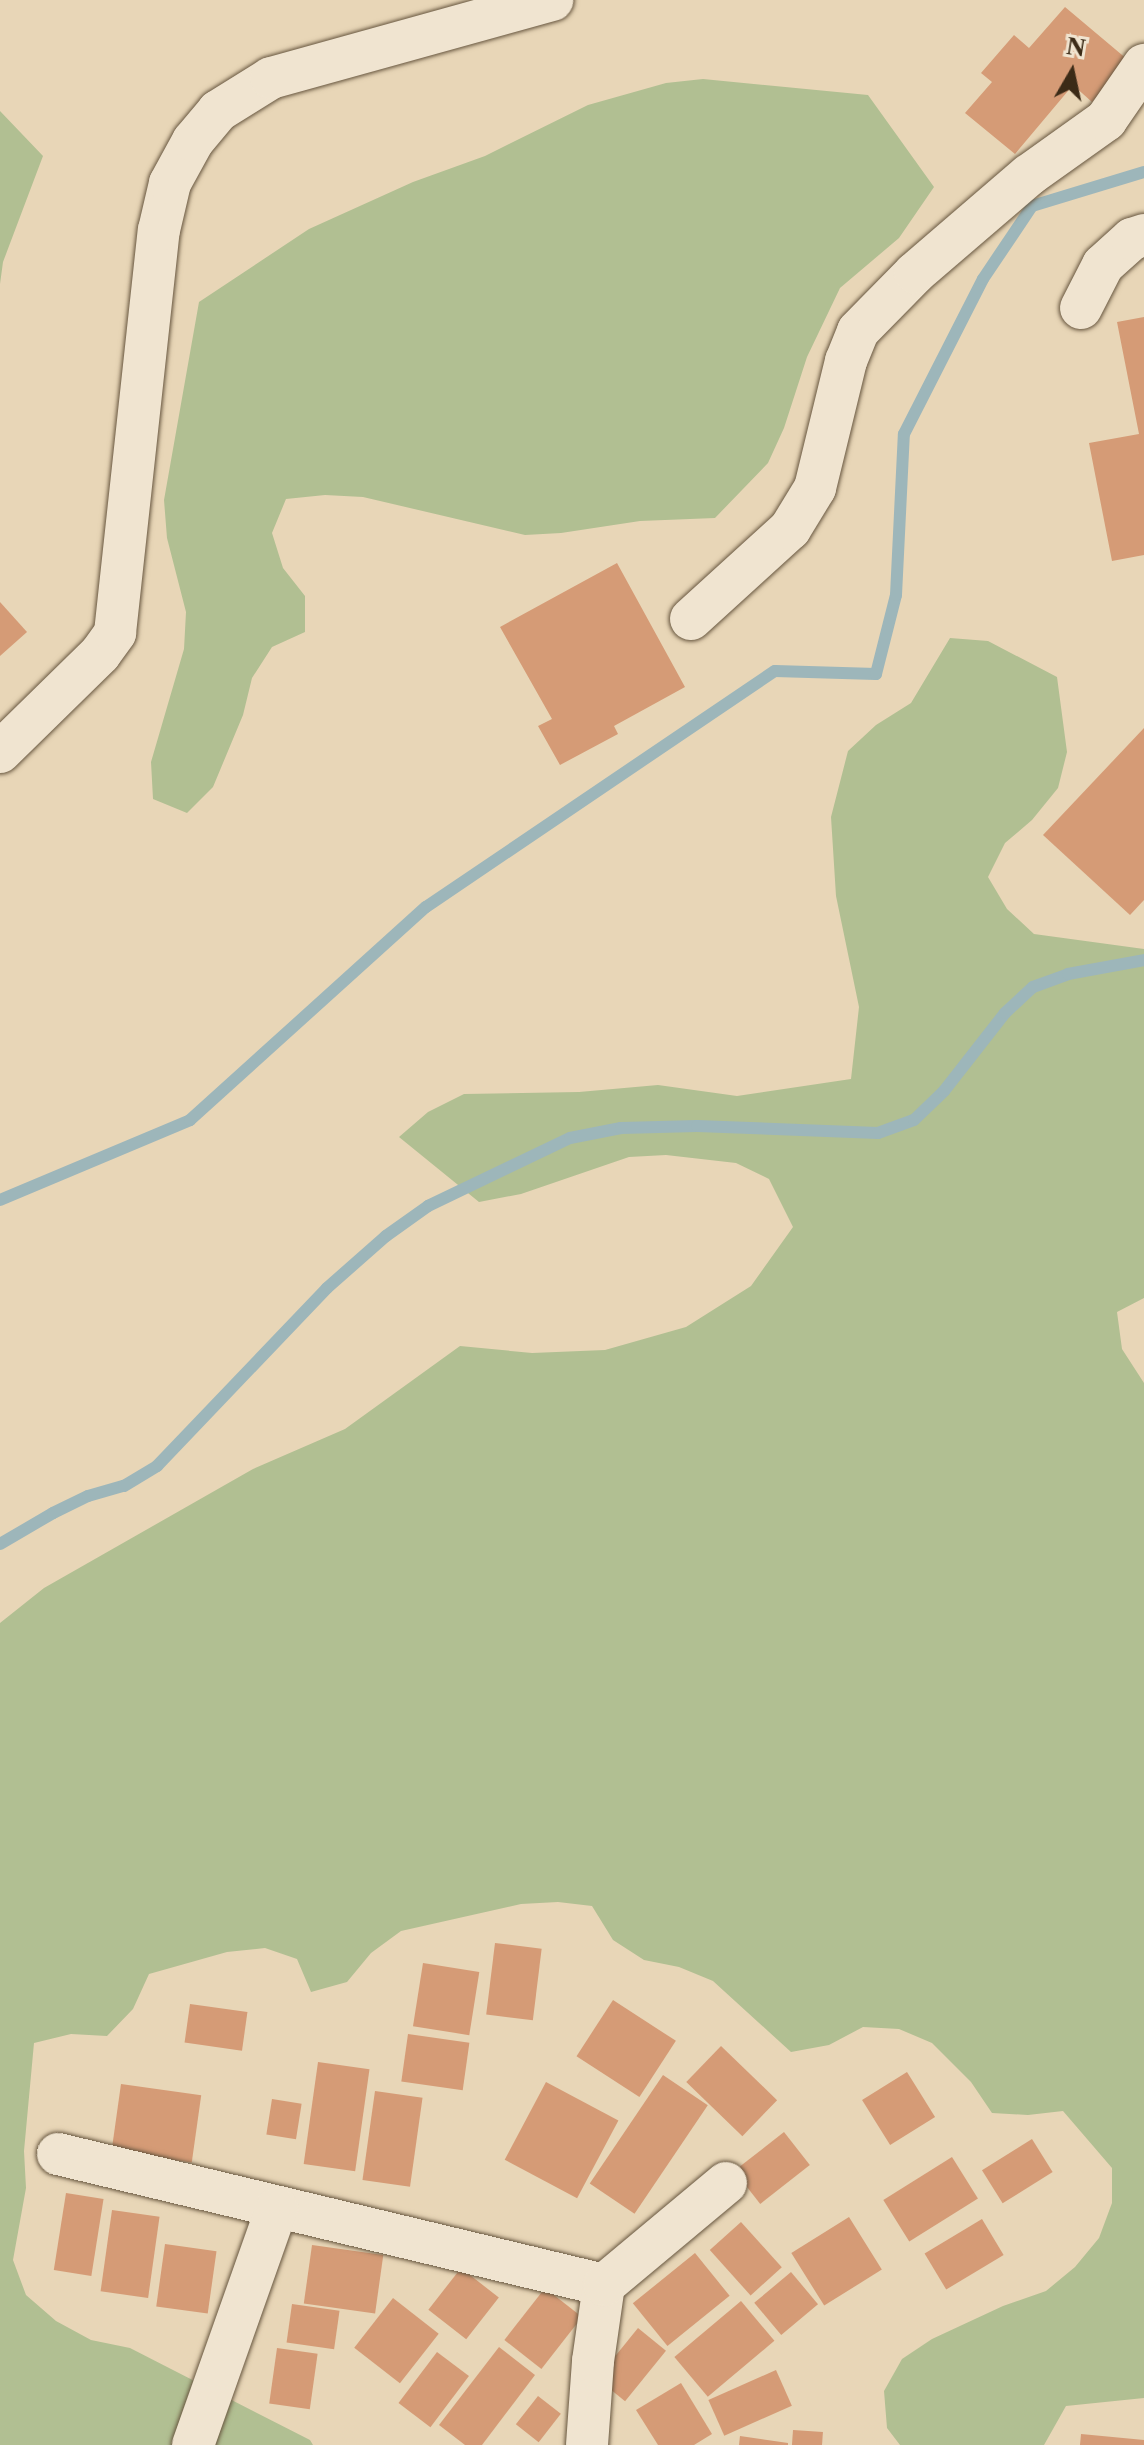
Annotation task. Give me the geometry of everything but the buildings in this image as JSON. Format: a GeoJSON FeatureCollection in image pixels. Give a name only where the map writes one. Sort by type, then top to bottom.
{"type":"FeatureCollection","features":[{"type":"Feature","properties":{"kind":"street"},"geometry":{"type":"LineString","coordinates":[[0,752],[100,654],[115,633],[159,230],[170,183],[193,141],[218,111],[271,78],[552,0]]}},
{"type":"Feature","properties":{"kind":"street"},"geometry":{"type":"LineString","coordinates":[[691,619],[790,529],[815,488],[846,361],[858,331],[926,263],[1029,175],[1106,120],[1144,65]]}},
{"type":"Feature","properties":{"kind":"street"},"geometry":{"type":"LineString","coordinates":[[1081,308],[1103,265],[1132,239],[1144,235]]}},
{"type":"Feature","properties":{"kind":"street"},"geometry":{"type":"LineString","coordinates":[[58,2154],[604,2285]]}},
{"type":"Feature","properties":{"kind":"street"},"geometry":{"type":"LineString","coordinates":[[587,2445],[593,2361],[604,2285],[726,2183]]}},
{"type":"Feature","properties":{"kind":"street"},"geometry":{"type":"LineString","coordinates":[[193,2445],[277,2208]]}},
{"type":"Feature","properties":{"kind":"green space"},"geometry":{"type":"Polygon","coordinates":[[[703,79],[868,95],[934,187],[899,238],[840,288],[807,357],[784,428],[768,463],[715,518],[640,521],[561,533],[525,535],[363,497],[325,495],[286,499],[272,533],[283,568],[305,596],[305,632],[272,647],[252,678],[243,715],[213,787],[187,813],[153,799],[151,762],[184,649],[186,612],[167,538],[164,500],[199,302],[309,229],[413,182],[485,156],[588,105],[666,83],[703,79]]]}},
{"type":"Feature","properties":{"kind":"green space"},"geometry":{"type":"Polygon","coordinates":[[[0,111],[43,156],[3,262],[0,284],[0,111]]]}},
{"type":"Feature","properties":{"kind":"green space"},"geometry":{"type":"Polygon","coordinates":[[[950,638],[988,641],[1057,677],[1067,752],[1058,788],[1032,820],[1005,843],[988,877],[1007,909],[1034,934],[1144,949],[1144,1298],[1117,1312],[1122,1349],[1144,1383],[1144,2398],[1066,2406],[1044,2445],[900,2445],[887,2428],[884,2391],[902,2359],[932,2339],[1003,2306],[1046,2291],[1075,2267],[1099,2238],[1112,2203],[1112,2168],[1063,2111],[1028,2115],[992,2113],[971,2082],[932,2043],[899,2029],[863,2027],[829,2045],[791,2052],[713,1981],[679,1967],[644,1960],[613,1940],[592,1906],[558,1902],[521,1904],[401,1931],[371,1953],[347,1982],[311,1992],[297,1959],[265,1948],[227,1952],[149,1974],[133,2009],[107,2036],[71,2034],[34,2043],[24,2151],[26,2188],[13,2260],[26,2295],[56,2321],[91,2340],[130,2348],[310,2440],[313,2445],[0,2445],[0,1623],[44,1588],[253,1469],[345,1429],[460,1346],[532,1353],[605,1350],[686,1327],[751,1286],[793,1227],[769,1179],[736,1163],[666,1155],[629,1157],[521,1194],[479,1202],[399,1137],[428,1112],[464,1094],[579,1092],[658,1085],[737,1096],[851,1079],[859,1007],[836,896],[831,817],[848,751],[876,725],[911,703],[950,638]]]}},
{"type":"Feature","properties":{"kind":"waterway"},"geometry":{"type":"LineString","coordinates":[[0,1200],[190,1120],[426,907],[775,671],[876,674],[896,595],[904,434],[983,279],[1032,206],[1144,172]]}},
{"type":"Feature","properties":{"kind":"waterway"},"geometry":{"type":"LineString","coordinates":[[0,1544],[53,1513],[88,1496],[124,1486],[157,1466],[327,1288],[386,1236],[428,1206],[570,1138],[621,1128],[697,1126],[878,1133],[914,1120],[944,1091],[1005,1013],[1033,987],[1068,974],[1144,960]]}}]}
